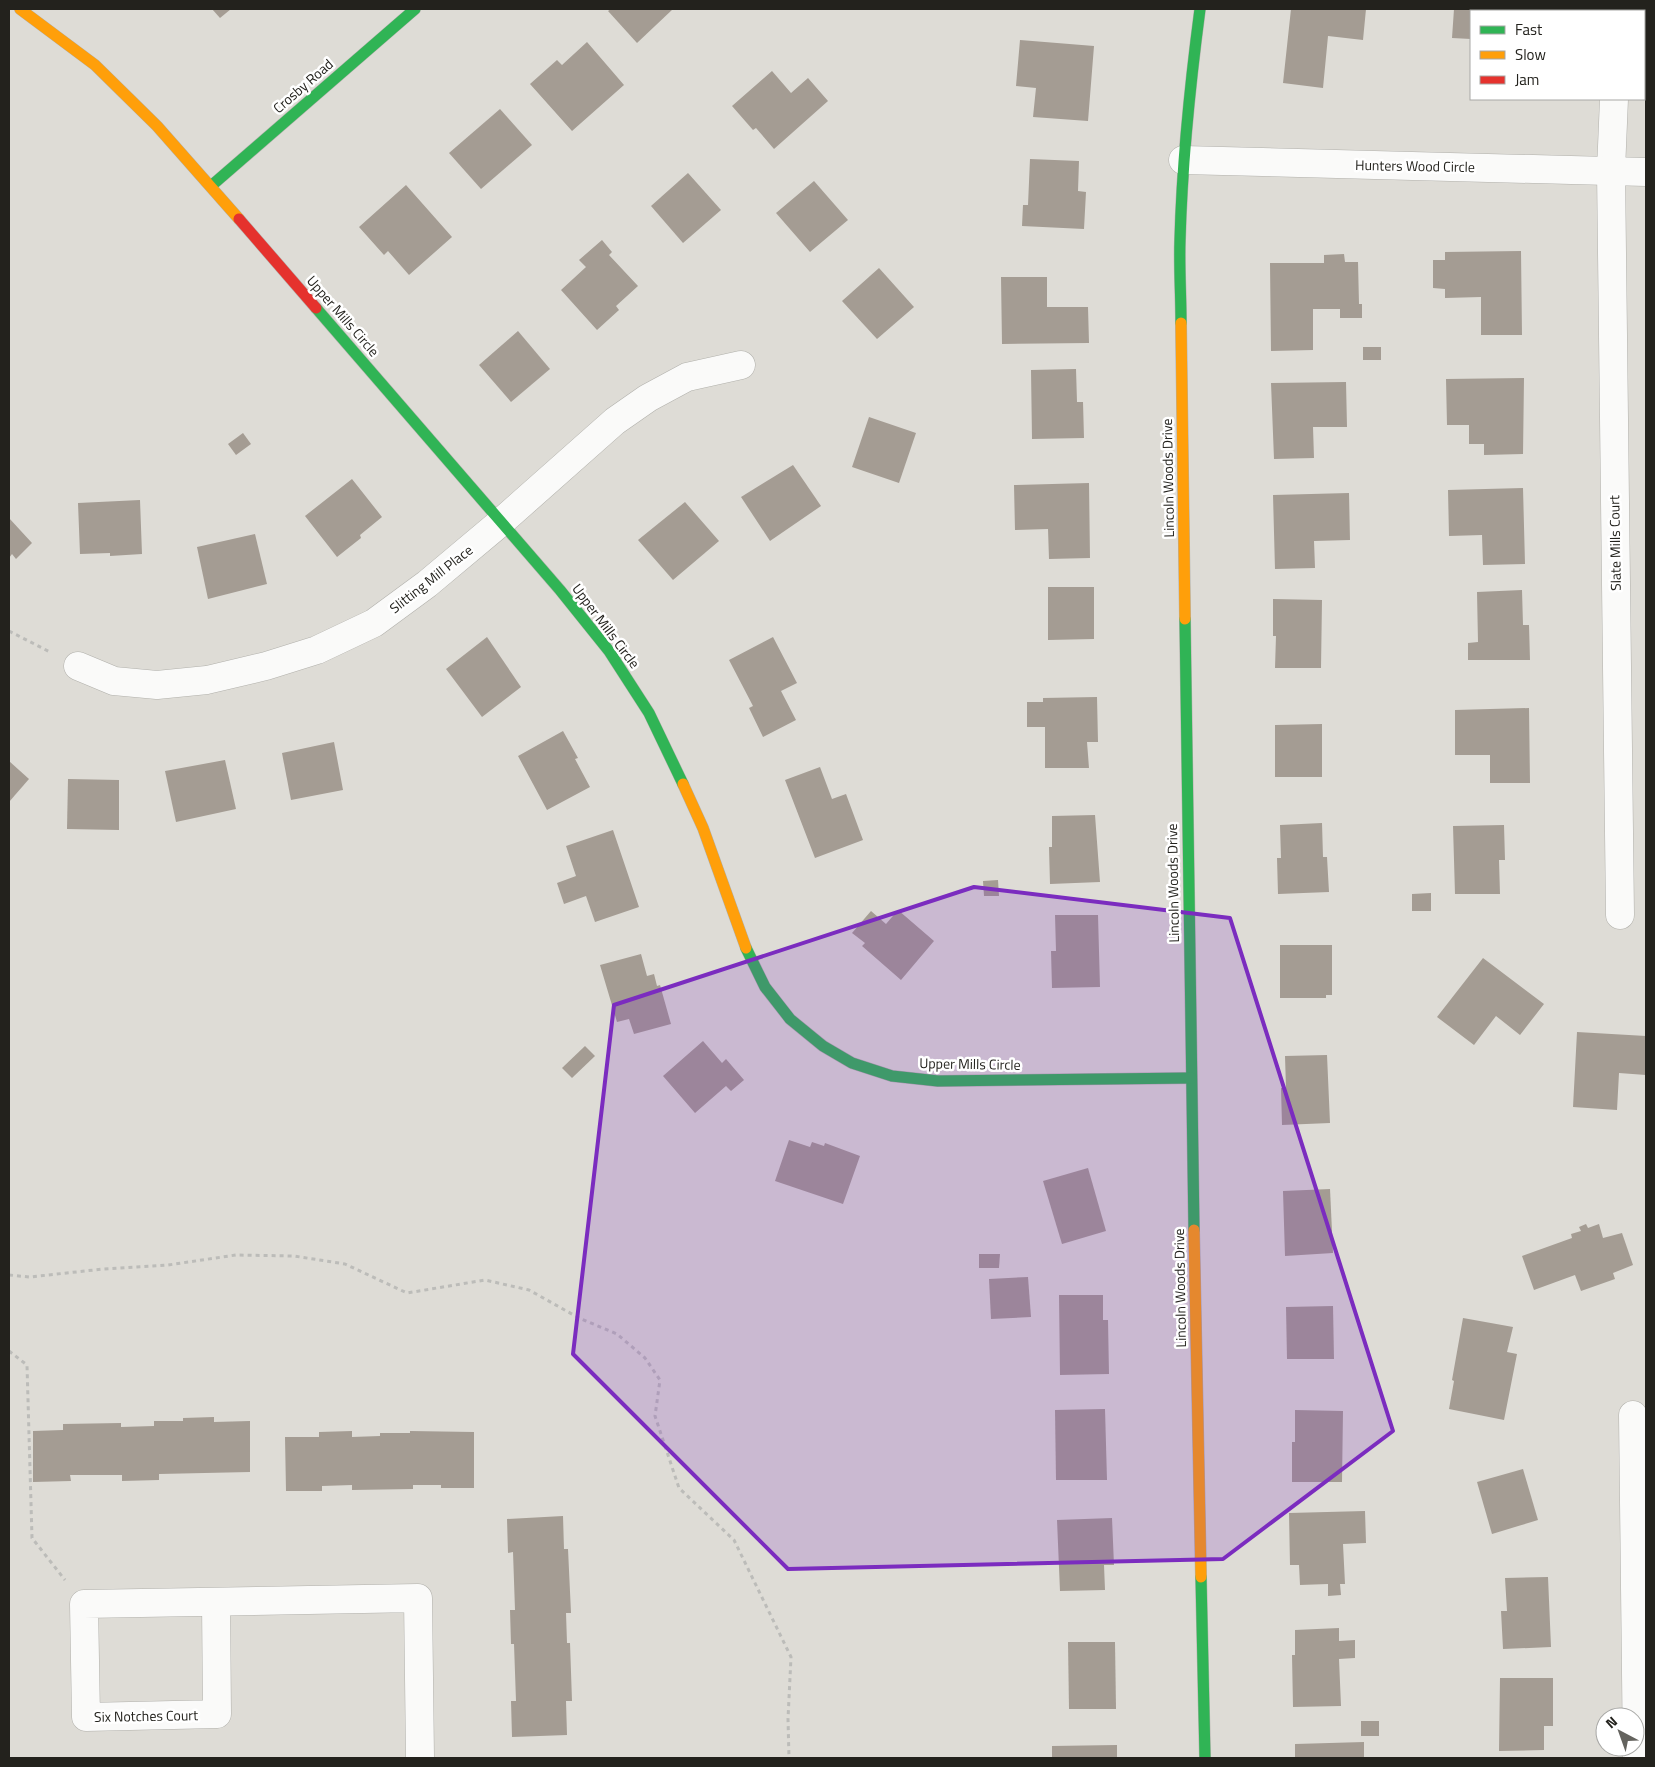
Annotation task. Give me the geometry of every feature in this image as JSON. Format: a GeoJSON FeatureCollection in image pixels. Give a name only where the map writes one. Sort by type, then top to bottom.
{"type":"FeatureCollection","features":[{"type":"Feature","properties":{"kind":"street","name":"Upper Mills Circle"},"geometry":{"type":"LineString","coordinates":[[20,9],[95,65],[157,126],[560,590],[609,651],[649,713],[676,767],[703,828],[745,946],[765,987],[790,1019],[823,1046],[852,1063],[892,1076],[938,1081],[1191,1078]]}},
{"type":"Feature","properties":{"kind":"street","name":"Crosby Road"},"geometry":{"type":"LineString","coordinates":[[211,186],[415,9]]}},
{"type":"Feature","properties":{"kind":"street","name":"Lincoln Woods Drive"},"geometry":{"type":"LineString","coordinates":[[1200,9],[1183,160],[1180,241],[1191,1078],[1205,1758]]}},
{"type":"Feature","properties":{"kind":"street","name":"Slate Mills Court"},"geometry":{"type":"LineString","coordinates":[[1614,100],[1610,170],[1620,915]]}},
{"type":"Feature","properties":{"kind":"street","name":"Hunters Wood Circle"},"geometry":{"type":"LineString","coordinates":[[1183,160],[1646,172]]}},
{"type":"Feature","properties":{"kind":"street","name":"Slitting Mill Place"},"geometry":{"type":"LineString","coordinates":[[78,666],[114,681],[156,685],[207,680],[266,666],[317,650],[374,623],[427,584],[501,522],[615,421],[648,398],[687,378],[740,365]]}},
{"type":"Feature","properties":{"kind":"street"},"geometry":{"type":"LineString","coordinates":[[1633,1415],[1637,1758]]}},
{"type":"Feature","properties":{"kind":"street"},"geometry":{"type":"LineString","coordinates":[[84,1604],[418,1598],[420,1758]]}},
{"type":"Feature","properties":{"kind":"street","name":"Six Notches Court"},"geometry":{"type":"LineString","coordinates":[[84,1604],[86,1717],[96,1717],[217,1714],[216,1602]]}},
{"type":"Feature","properties":{"kind":"path"},"geometry":{"type":"LineString","coordinates":[[9,631],[78,666]]}},
{"type":"Feature","properties":{"kind":"path"},"geometry":{"type":"LineString","coordinates":[[9,1275],[30,1277],[103,1269],[168,1265],[236,1255],[294,1256],[345,1264],[407,1293],[485,1280],[529,1290],[579,1318],[617,1334],[645,1358],[660,1380],[655,1416],[679,1488],[734,1540],[791,1656],[788,1719],[789,1758]]}},
{"type":"Feature","properties":{"kind":"path"},"geometry":{"type":"LineString","coordinates":[[9,1351],[28,1365],[32,1538],[84,1604]]}},
{"type":"Feature","properties":{"kind":"highlighted area"},"geometry":{"type":"Polygon","coordinates":[[[974,887],[1230,918],[1393,1431],[1223,1559],[788,1569],[573,1354],[614,1005],[974,887]]]}},
{"type":"Feature","properties":{"kind":"building"},"geometry":{"type":"Polygon","coordinates":[[[212,9],[231,9],[220,18],[212,9]]]}},
{"type":"Feature","properties":{"kind":"building"},"geometry":{"type":"Polygon","coordinates":[[[611,9],[673,9],[637,43],[608,11],[611,9]]]}},
{"type":"Feature","properties":{"kind":"building"},"geometry":{"type":"Polygon","coordinates":[[[1291,9],[1366,9],[1363,40],[1328,36],[1323,88],[1283,83],[1291,9]]]}},
{"type":"Feature","properties":{"kind":"building"},"geometry":{"type":"Polygon","coordinates":[[[1454,9],[1529,9],[1470,10],[1470,39],[1452,38],[1454,9]]]}},
{"type":"Feature","properties":{"kind":"building"},"geometry":{"type":"Polygon","coordinates":[[[1020,40],[1094,46],[1088,121],[1033,117],[1036,88],[1016,86],[1020,40]]]}},
{"type":"Feature","properties":{"kind":"building"},"geometry":{"type":"Polygon","coordinates":[[[587,42],[624,85],[572,131],[530,84],[557,60],[562,65],[587,42]]]}},
{"type":"Feature","properties":{"kind":"building"},"geometry":{"type":"Polygon","coordinates":[[[772,71],[791,93],[808,78],[828,101],[774,149],[756,128],[753,130],[732,106],[772,71]]]}},
{"type":"Feature","properties":{"kind":"building"},"geometry":{"type":"Polygon","coordinates":[[[500,109],[532,145],[481,189],[449,153],[500,109]]]}},
{"type":"Feature","properties":{"kind":"building"},"geometry":{"type":"Polygon","coordinates":[[[1030,159],[1079,161],[1078,191],[1086,192],[1084,229],[1022,226],[1023,205],[1028,205],[1030,159]]]}},
{"type":"Feature","properties":{"kind":"building"},"geometry":{"type":"Polygon","coordinates":[[[688,173],[721,210],[683,243],[651,206],[688,173]]]}},
{"type":"Feature","properties":{"kind":"building"},"geometry":{"type":"Polygon","coordinates":[[[814,181],[848,220],[810,252],[776,213],[814,181]]]}},
{"type":"Feature","properties":{"kind":"building"},"geometry":{"type":"Polygon","coordinates":[[[406,185],[452,237],[409,275],[388,251],[384,255],[359,227],[406,185]]]}},
{"type":"Feature","properties":{"kind":"building"},"geometry":{"type":"Polygon","coordinates":[[[602,240],[612,252],[609,255],[638,286],[616,306],[619,310],[597,330],[561,290],[586,267],[579,260],[602,240]]]}},
{"type":"Feature","properties":{"kind":"building"},"geometry":{"type":"Polygon","coordinates":[[[1521,251],[1522,335],[1481,335],[1481,297],[1445,298],[1445,289],[1433,288],[1433,260],[1445,260],[1445,252],[1521,251]]]}},
{"type":"Feature","properties":{"kind":"building"},"geometry":{"type":"Polygon","coordinates":[[[1344,254],[1345,262],[1358,262],[1359,304],[1362,304],[1362,318],[1340,318],[1340,309],[1313,309],[1313,350],[1271,351],[1270,263],[1324,263],[1324,255],[1344,254]]]}},
{"type":"Feature","properties":{"kind":"building"},"geometry":{"type":"Polygon","coordinates":[[[879,268],[914,307],[877,339],[842,301],[879,268]]]}},
{"type":"Feature","properties":{"kind":"building"},"geometry":{"type":"Polygon","coordinates":[[[1001,277],[1047,277],[1047,307],[1088,307],[1089,343],[1002,344],[1001,277]]]}},
{"type":"Feature","properties":{"kind":"building"},"geometry":{"type":"Polygon","coordinates":[[[518,331],[550,369],[511,402],[479,365],[518,331]]]}},
{"type":"Feature","properties":{"kind":"building"},"geometry":{"type":"Polygon","coordinates":[[[1363,347],[1381,347],[1381,360],[1363,360],[1363,347]]]}},
{"type":"Feature","properties":{"kind":"building"},"geometry":{"type":"Polygon","coordinates":[[[1076,369],[1077,402],[1083,402],[1084,438],[1032,439],[1031,370],[1076,369]]]}},
{"type":"Feature","properties":{"kind":"building"},"geometry":{"type":"Polygon","coordinates":[[[1524,378],[1523,454],[1484,455],[1484,444],[1469,444],[1469,425],[1447,425],[1446,379],[1524,378]]]}},
{"type":"Feature","properties":{"kind":"building"},"geometry":{"type":"Polygon","coordinates":[[[1346,382],[1347,427],[1313,427],[1314,458],[1274,459],[1271,383],[1346,382]]]}},
{"type":"Feature","properties":{"kind":"building"},"geometry":{"type":"Polygon","coordinates":[[[869,417],[916,433],[899,483],[852,467],[869,417]]]}},
{"type":"Feature","properties":{"kind":"building"},"geometry":{"type":"Polygon","coordinates":[[[243,433],[251,444],[236,455],[228,444],[243,433]]]}},
{"type":"Feature","properties":{"kind":"building"},"geometry":{"type":"Polygon","coordinates":[[[793,465],[821,506],[770,541],[741,497],[793,465]]]}},
{"type":"Feature","properties":{"kind":"building"},"geometry":{"type":"Polygon","coordinates":[[[352,479],[382,517],[360,535],[361,538],[337,557],[305,516],[352,479]]]}},
{"type":"Feature","properties":{"kind":"building"},"geometry":{"type":"Polygon","coordinates":[[[1089,483],[1090,558],[1049,559],[1048,529],[1015,530],[1014,485],[1089,483]]]}},
{"type":"Feature","properties":{"kind":"building"},"geometry":{"type":"Polygon","coordinates":[[[1523,488],[1525,564],[1483,565],[1482,535],[1449,536],[1448,490],[1523,488]]]}},
{"type":"Feature","properties":{"kind":"building"},"geometry":{"type":"Polygon","coordinates":[[[1349,493],[1350,540],[1314,541],[1315,568],[1275,569],[1273,495],[1349,493]]]}},
{"type":"Feature","properties":{"kind":"building"},"geometry":{"type":"Polygon","coordinates":[[[140,500],[142,554],[110,556],[110,553],[80,554],[78,503],[140,500]]]}},
{"type":"Feature","properties":{"kind":"building"},"geometry":{"type":"Polygon","coordinates":[[[685,502],[719,541],[673,580],[638,540],[685,502]]]}},
{"type":"Feature","properties":{"kind":"building"},"geometry":{"type":"Polygon","coordinates":[[[9,518],[32,543],[16,559],[12,554],[9,558],[9,518]]]}},
{"type":"Feature","properties":{"kind":"building"},"geometry":{"type":"Polygon","coordinates":[[[255,534],[267,584],[208,599],[197,547],[255,534]]]}},
{"type":"Feature","properties":{"kind":"building"},"geometry":{"type":"Polygon","coordinates":[[[1048,587],[1094,587],[1094,639],[1048,640],[1048,587]]]}},
{"type":"Feature","properties":{"kind":"building"},"geometry":{"type":"Polygon","coordinates":[[[1522,590],[1523,625],[1529,625],[1530,660],[1468,660],[1468,643],[1478,642],[1477,592],[1522,590]]]}},
{"type":"Feature","properties":{"kind":"building"},"geometry":{"type":"Polygon","coordinates":[[[1273,599],[1322,600],[1321,668],[1275,668],[1276,636],[1273,636],[1273,599]]]}},
{"type":"Feature","properties":{"kind":"building"},"geometry":{"type":"Polygon","coordinates":[[[487,637],[521,687],[482,717],[446,669],[487,637]]]}},
{"type":"Feature","properties":{"kind":"building"},"geometry":{"type":"Polygon","coordinates":[[[773,637],[797,683],[781,691],[796,720],[763,737],[749,708],[753,706],[729,660],[773,637]]]}},
{"type":"Feature","properties":{"kind":"building"},"geometry":{"type":"Polygon","coordinates":[[[1097,697],[1098,742],[1087,742],[1089,768],[1045,768],[1045,727],[1027,727],[1027,702],[1043,702],[1043,698],[1097,697]]]}},
{"type":"Feature","properties":{"kind":"building"},"geometry":{"type":"Polygon","coordinates":[[[1529,708],[1530,783],[1490,783],[1490,755],[1455,755],[1455,710],[1529,708]]]}},
{"type":"Feature","properties":{"kind":"building"},"geometry":{"type":"Polygon","coordinates":[[[1322,724],[1322,777],[1275,777],[1275,725],[1322,724]]]}},
{"type":"Feature","properties":{"kind":"building"},"geometry":{"type":"Polygon","coordinates":[[[563,731],[578,758],[575,759],[590,787],[547,810],[518,756],[563,731]]]}},
{"type":"Feature","properties":{"kind":"building"},"geometry":{"type":"Polygon","coordinates":[[[334,742],[343,790],[291,800],[282,753],[334,742]]]}},
{"type":"Feature","properties":{"kind":"building"},"geometry":{"type":"Polygon","coordinates":[[[225,760],[236,809],[176,822],[165,771],[225,760]]]}},
{"type":"Feature","properties":{"kind":"building"},"geometry":{"type":"Polygon","coordinates":[[[9,761],[29,779],[9,802],[9,761]]]}},
{"type":"Feature","properties":{"kind":"building"},"geometry":{"type":"Polygon","coordinates":[[[820,767],[832,799],[846,794],[863,840],[815,858],[785,780],[820,767]]]}},
{"type":"Feature","properties":{"kind":"building"},"geometry":{"type":"Polygon","coordinates":[[[68,779],[119,780],[119,830],[67,829],[68,779]]]}},
{"type":"Feature","properties":{"kind":"building"},"geometry":{"type":"Polygon","coordinates":[[[1095,815],[1100,882],[1050,884],[1049,847],[1052,847],[1052,816],[1095,815]]]}},
{"type":"Feature","properties":{"kind":"building"},"geometry":{"type":"Polygon","coordinates":[[[1322,823],[1323,857],[1327,857],[1329,892],[1278,894],[1277,858],[1281,858],[1280,825],[1322,823]]]}},
{"type":"Feature","properties":{"kind":"building"},"geometry":{"type":"Polygon","coordinates":[[[1504,825],[1505,860],[1499,860],[1500,894],[1455,894],[1453,826],[1504,825]]]}},
{"type":"Feature","properties":{"kind":"building"},"geometry":{"type":"Polygon","coordinates":[[[613,830],[639,907],[595,922],[586,896],[564,904],[557,883],[576,876],[566,846],[613,830]]]}},
{"type":"Feature","properties":{"kind":"building"},"geometry":{"type":"Polygon","coordinates":[[[998,880],[999,896],[984,896],[983,881],[998,880]]]}},
{"type":"Feature","properties":{"kind":"building"},"geometry":{"type":"Polygon","coordinates":[[[1431,893],[1431,911],[1412,911],[1412,894],[1431,893]]]}},
{"type":"Feature","properties":{"kind":"building"},"geometry":{"type":"Polygon","coordinates":[[[898,910],[934,941],[901,980],[862,946],[865,943],[852,933],[871,911],[886,924],[898,910]]]}},
{"type":"Feature","properties":{"kind":"building"},"geometry":{"type":"Polygon","coordinates":[[[1055,915],[1098,915],[1100,987],[1052,988],[1051,951],[1056,951],[1055,915]]]}},
{"type":"Feature","properties":{"kind":"building"},"geometry":{"type":"Polygon","coordinates":[[[1280,945],[1332,945],[1332,995],[1326,995],[1326,998],[1280,998],[1280,945]]]}},
{"type":"Feature","properties":{"kind":"building"},"geometry":{"type":"Polygon","coordinates":[[[641,954],[647,976],[654,974],[657,986],[660,985],[671,1024],[634,1034],[629,1019],[617,1022],[600,965],[641,954]]]}},
{"type":"Feature","properties":{"kind":"building"},"geometry":{"type":"Polygon","coordinates":[[[1483,958],[1544,1004],[1520,1035],[1496,1016],[1474,1045],[1437,1017],[1483,958]]]}},
{"type":"Feature","properties":{"kind":"building"},"geometry":{"type":"Polygon","coordinates":[[[1577,1032],[1646,1036],[1646,1075],[1619,1073],[1617,1110],[1573,1107],[1577,1032]]]}},
{"type":"Feature","properties":{"kind":"building"},"geometry":{"type":"Polygon","coordinates":[[[703,1041],[722,1063],[726,1059],[744,1080],[731,1091],[726,1086],[695,1113],[663,1076],[703,1041]]]}},
{"type":"Feature","properties":{"kind":"building"},"geometry":{"type":"Polygon","coordinates":[[[585,1046],[595,1056],[572,1078],[562,1068],[585,1046]]]}},
{"type":"Feature","properties":{"kind":"building"},"geometry":{"type":"Polygon","coordinates":[[[1327,1055],[1330,1123],[1282,1125],[1281,1088],[1286,1088],[1285,1056],[1327,1055]]]}},
{"type":"Feature","properties":{"kind":"building"},"geometry":{"type":"Polygon","coordinates":[[[789,1140],[810,1147],[812,1142],[824,1146],[825,1143],[860,1156],[843,1204],[775,1181],[789,1140]]]}},
{"type":"Feature","properties":{"kind":"building"},"geometry":{"type":"Polygon","coordinates":[[[1088,1168],[1106,1231],[1062,1244],[1043,1181],[1088,1168]]]}},
{"type":"Feature","properties":{"kind":"building"},"geometry":{"type":"Polygon","coordinates":[[[1330,1189],[1333,1253],[1285,1256],[1283,1191],[1330,1189]]]}},
{"type":"Feature","properties":{"kind":"building"},"geometry":{"type":"Polygon","coordinates":[[[1586,1224],[1588,1228],[1599,1224],[1603,1238],[1622,1233],[1633,1265],[1613,1273],[1615,1279],[1581,1291],[1575,1275],[1534,1290],[1522,1256],[1572,1238],[1571,1234],[1581,1231],[1579,1227],[1586,1224]]]}},
{"type":"Feature","properties":{"kind":"building"},"geometry":{"type":"Polygon","coordinates":[[[979,1254],[1000,1254],[999,1268],[979,1268],[979,1254]]]}},
{"type":"Feature","properties":{"kind":"building"},"geometry":{"type":"Polygon","coordinates":[[[1028,1277],[1031,1317],[991,1319],[989,1279],[1028,1277]]]}},
{"type":"Feature","properties":{"kind":"building"},"geometry":{"type":"Polygon","coordinates":[[[1059,1295],[1103,1295],[1103,1320],[1108,1320],[1109,1374],[1060,1375],[1059,1295]]]}},
{"type":"Feature","properties":{"kind":"building"},"geometry":{"type":"Polygon","coordinates":[[[1333,1306],[1334,1359],[1287,1359],[1286,1307],[1333,1306]]]}},
{"type":"Feature","properties":{"kind":"building"},"geometry":{"type":"Polygon","coordinates":[[[1463,1318],[1513,1327],[1507,1352],[1517,1354],[1504,1420],[1449,1409],[1463,1318]]]}},
{"type":"Feature","properties":{"kind":"building"},"geometry":{"type":"Polygon","coordinates":[[[1105,1409],[1107,1480],[1056,1480],[1055,1410],[1105,1409]]]}},
{"type":"Feature","properties":{"kind":"building"},"geometry":{"type":"Polygon","coordinates":[[[1295,1410],[1343,1411],[1342,1482],[1292,1482],[1292,1442],[1295,1442],[1295,1410]]]}},
{"type":"Feature","properties":{"kind":"building"},"geometry":{"type":"Polygon","coordinates":[[[214,1417],[214,1422],[250,1421],[250,1472],[159,1474],[159,1480],[122,1481],[122,1475],[70,1475],[71,1481],[33,1482],[33,1431],[63,1430],[63,1424],[121,1423],[121,1427],[154,1426],[154,1421],[183,1421],[183,1418],[214,1417]]]}},
{"type":"Feature","properties":{"kind":"building"},"geometry":{"type":"Polygon","coordinates":[[[352,1431],[352,1437],[380,1436],[380,1433],[410,1433],[410,1431],[474,1432],[474,1488],[441,1488],[441,1485],[413,1485],[413,1489],[352,1490],[352,1485],[322,1486],[322,1491],[286,1491],[285,1437],[319,1437],[319,1432],[352,1431]]]}},
{"type":"Feature","properties":{"kind":"building"},"geometry":{"type":"Polygon","coordinates":[[[1523,1469],[1538,1520],[1492,1534],[1477,1482],[1523,1469]]]}},
{"type":"Feature","properties":{"kind":"building"},"geometry":{"type":"Polygon","coordinates":[[[1365,1511],[1366,1543],[1343,1544],[1345,1584],[1340,1584],[1341,1595],[1328,1596],[1328,1584],[1300,1585],[1299,1565],[1290,1565],[1289,1513],[1365,1511]]]}},
{"type":"Feature","properties":{"kind":"building"},"geometry":{"type":"Polygon","coordinates":[[[563,1516],[564,1549],[568,1549],[571,1613],[566,1613],[567,1643],[570,1643],[572,1701],[566,1701],[567,1735],[512,1737],[511,1701],[516,1701],[514,1644],[511,1644],[510,1610],[515,1610],[513,1552],[508,1553],[507,1519],[563,1516]]]}},
{"type":"Feature","properties":{"kind":"building"},"geometry":{"type":"Polygon","coordinates":[[[1112,1518],[1114,1565],[1104,1565],[1105,1590],[1060,1591],[1057,1520],[1112,1518]]]}},
{"type":"Feature","properties":{"kind":"building"},"geometry":{"type":"Polygon","coordinates":[[[1548,1577],[1551,1647],[1503,1649],[1501,1611],[1507,1611],[1505,1578],[1548,1577]]]}},
{"type":"Feature","properties":{"kind":"building"},"geometry":{"type":"Polygon","coordinates":[[[1339,1628],[1339,1641],[1355,1640],[1355,1658],[1339,1659],[1341,1706],[1293,1707],[1292,1655],[1295,1655],[1295,1630],[1339,1628]]]}},
{"type":"Feature","properties":{"kind":"building"},"geometry":{"type":"Polygon","coordinates":[[[1068,1642],[1115,1642],[1116,1709],[1069,1709],[1068,1642]]]}},
{"type":"Feature","properties":{"kind":"building"},"geometry":{"type":"Polygon","coordinates":[[[1500,1678],[1553,1678],[1553,1726],[1544,1726],[1544,1750],[1499,1751],[1500,1678]]]}},
{"type":"Feature","properties":{"kind":"building"},"geometry":{"type":"Polygon","coordinates":[[[1361,1721],[1379,1721],[1379,1736],[1361,1736],[1361,1721]]]}},
{"type":"Feature","properties":{"kind":"building"},"geometry":{"type":"Polygon","coordinates":[[[1364,1742],[1364,1758],[1295,1758],[1295,1744],[1364,1742]]]}},
{"type":"Feature","properties":{"kind":"building"},"geometry":{"type":"Polygon","coordinates":[[[1117,1745],[1117,1758],[1052,1758],[1052,1746],[1117,1745]]]}},
{"type":"Feature","properties":{"kind":"traffic: fast"},"geometry":{"type":"LineString","coordinates":[[211,186],[415,9]]}},
{"type":"Feature","properties":{"kind":"traffic: fast"},"geometry":{"type":"LineString","coordinates":[[1181,323],[1180,250],[1183,182],[1190,95],[1200,9]]}},
{"type":"Feature","properties":{"kind":"traffic: fast"},"geometry":{"type":"LineString","coordinates":[[316,308],[560,590],[609,651],[649,713],[683,784]]}},
{"type":"Feature","properties":{"kind":"traffic: fast"},"geometry":{"type":"LineString","coordinates":[[1185,619],[1194,1230]]}},
{"type":"Feature","properties":{"kind":"traffic: fast"},"geometry":{"type":"LineString","coordinates":[[746,948],[765,987],[790,1019],[823,1046],[852,1063],[892,1076],[938,1081],[1191,1078]]}},
{"type":"Feature","properties":{"kind":"traffic: fast"},"geometry":{"type":"LineString","coordinates":[[1201,1577],[1205,1758]]}},
{"type":"Feature","properties":{"kind":"traffic: slow"},"geometry":{"type":"LineString","coordinates":[[20,9],[95,65],[157,126],[239,219]]}},
{"type":"Feature","properties":{"kind":"traffic: slow"},"geometry":{"type":"LineString","coordinates":[[1181,323],[1185,619]]}},
{"type":"Feature","properties":{"kind":"traffic: slow"},"geometry":{"type":"LineString","coordinates":[[683,784],[703,828],[746,948]]}},
{"type":"Feature","properties":{"kind":"traffic: slow"},"geometry":{"type":"LineString","coordinates":[[1194,1230],[1201,1577]]}},
{"type":"Feature","properties":{"kind":"traffic: jam"},"geometry":{"type":"LineString","coordinates":[[239,219],[316,308]]}}]}
